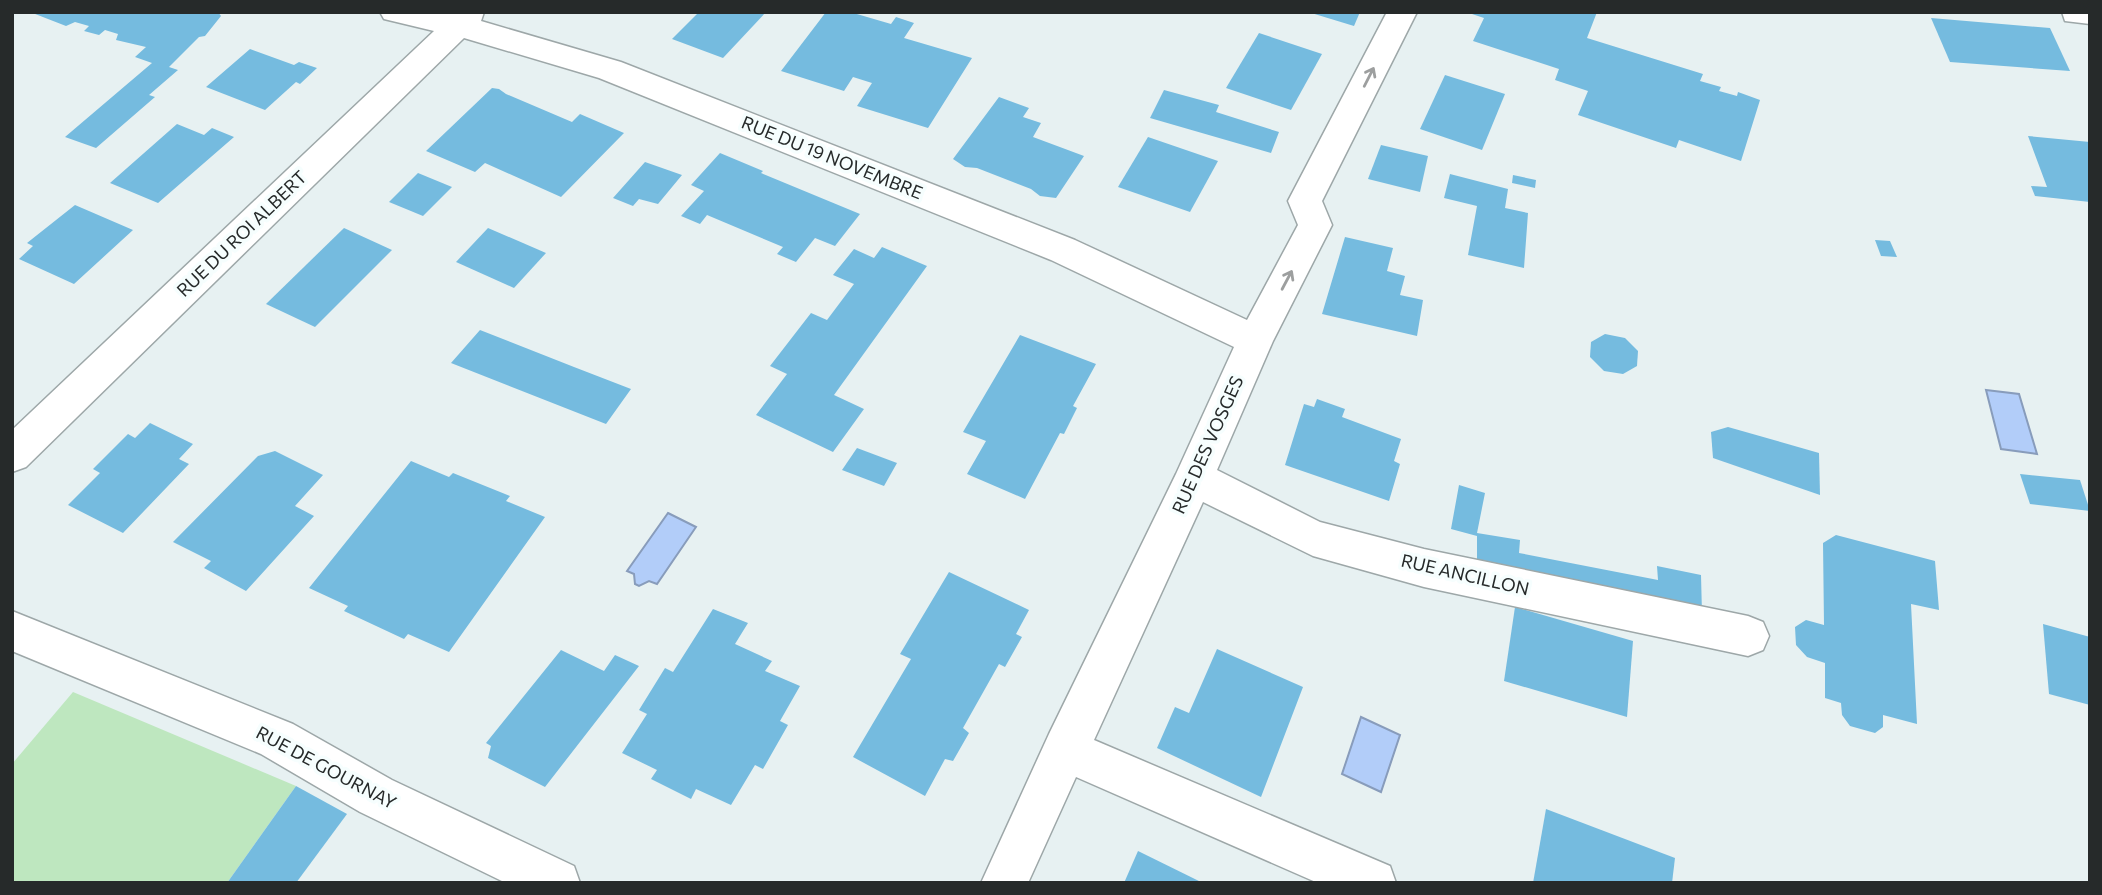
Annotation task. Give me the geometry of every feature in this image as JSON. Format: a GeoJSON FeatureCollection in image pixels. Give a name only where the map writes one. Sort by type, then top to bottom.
{"type":"FeatureCollection","features":[{"type":"Feature","properties":{"kind":"street","name":"RUE DU 19 NOVEMBRE"},"geometry":{"type":"LineString","coordinates":[[395,12],[464,20],[501,36],[610,70],[1063,250],[1255,340]]}},
{"type":"Feature","properties":{"kind":"street","name":"RUE DES VOSGES"},"geometry":{"type":"LineString","coordinates":[[1004,883],[1194,478],[1255,340],[1315,225],[1305,201],[1402,12]]}},
{"type":"Feature","properties":{"kind":"street","name":"RUE DU ROI ALBERT"},"geometry":{"type":"LineString","coordinates":[[12,455],[464,20]]}},
{"type":"Feature","properties":{"kind":"street","name":"RUE ANCILLON"},"geometry":{"type":"LineString","coordinates":[[1194,478],[1313,538],[1424,568],[1748,636]]}},
{"type":"Feature","properties":{"kind":"street","name":"RUE DE GOURNAY"},"geometry":{"type":"LineString","coordinates":[[12,631],[277,739],[376,796],[557,883]]}},
{"type":"Feature","properties":{"kind":"street"},"geometry":{"type":"LineString","coordinates":[[1065,750],[1373,883]]}},
{"type":"Feature","properties":{"kind":"green space"},"geometry":{"type":"Polygon","coordinates":[[[73,692],[296,786],[227,883],[12,883],[12,764],[73,692]]]}},
{"type":"Feature","properties":{"kind":"water"},"geometry":{"type":"Polygon","coordinates":[[[1986,390],[2019,394],[2037,454],[2001,449],[1986,390]]]}},
{"type":"Feature","properties":{"kind":"water"},"geometry":{"type":"Polygon","coordinates":[[[668,513],[696,527],[657,584],[649,581],[639,586],[635,584],[634,574],[627,571],[668,513]]]}},
{"type":"Feature","properties":{"kind":"water"},"geometry":{"type":"Polygon","coordinates":[[[1361,717],[1400,735],[1381,792],[1342,774],[1361,717]]]}},
{"type":"Feature","properties":{"kind":"building"},"geometry":{"type":"Polygon","coordinates":[[[30,12],[218,12],[221,16],[205,36],[199,37],[169,67],[178,70],[149,95],[155,97],[96,148],[65,137],[152,63],[135,57],[146,47],[116,40],[118,34],[105,30],[99,35],[84,31],[89,26],[75,22],[66,26],[30,12]]]}},
{"type":"Feature","properties":{"kind":"building"},"geometry":{"type":"Polygon","coordinates":[[[699,12],[766,12],[723,58],[672,39],[699,12]]]}},
{"type":"Feature","properties":{"kind":"building"},"geometry":{"type":"Polygon","coordinates":[[[826,12],[850,12],[891,24],[896,17],[914,23],[904,38],[972,58],[928,128],[857,106],[872,83],[853,77],[844,91],[781,71],[826,12]]]}},
{"type":"Feature","properties":{"kind":"building"},"geometry":{"type":"Polygon","coordinates":[[[1308,12],[1360,12],[1354,26],[1308,12]]]}},
{"type":"Feature","properties":{"kind":"building"},"geometry":{"type":"Polygon","coordinates":[[[1597,12],[1587,38],[1703,74],[1700,81],[1721,87],[1719,91],[1737,96],[1738,92],[1760,100],[1741,161],[1679,140],[1676,148],[1578,115],[1588,91],[1555,80],[1559,69],[1473,41],[1484,18],[1472,14],[1597,12]]]}},
{"type":"Feature","properties":{"kind":"building"},"geometry":{"type":"Polygon","coordinates":[[[1931,18],[2050,28],[2070,71],[1950,62],[1931,18]]]}},
{"type":"Feature","properties":{"kind":"building"},"geometry":{"type":"Polygon","coordinates":[[[1259,33],[1322,54],[1291,110],[1226,88],[1259,33]]]}},
{"type":"Feature","properties":{"kind":"building"},"geometry":{"type":"Polygon","coordinates":[[[250,49],[294,65],[299,62],[317,68],[300,84],[296,82],[265,110],[206,87],[250,49]]]}},
{"type":"Feature","properties":{"kind":"building"},"geometry":{"type":"Polygon","coordinates":[[[1445,75],[1505,94],[1482,150],[1420,129],[1445,75]]]}},
{"type":"Feature","properties":{"kind":"building"},"geometry":{"type":"Polygon","coordinates":[[[492,88],[572,122],[580,114],[624,133],[561,197],[485,163],[475,172],[426,151],[492,88]]]}},
{"type":"Feature","properties":{"kind":"building"},"geometry":{"type":"Polygon","coordinates":[[[1164,90],[1219,105],[1216,112],[1279,132],[1271,153],[1150,118],[1164,90]]]}},
{"type":"Feature","properties":{"kind":"building"},"geometry":{"type":"Polygon","coordinates":[[[999,97],[1029,108],[1023,117],[1041,123],[1033,137],[1084,156],[1056,198],[1040,196],[1031,189],[977,168],[965,167],[953,159],[999,97]]]}},
{"type":"Feature","properties":{"kind":"building"},"geometry":{"type":"Polygon","coordinates":[[[177,124],[204,135],[212,128],[234,137],[158,203],[110,183],[177,124]]]}},
{"type":"Feature","properties":{"kind":"building"},"geometry":{"type":"Polygon","coordinates":[[[2028,136],[2090,142],[2090,202],[2035,196],[2031,186],[2047,187],[2028,136]]]}},
{"type":"Feature","properties":{"kind":"building"},"geometry":{"type":"Polygon","coordinates":[[[1148,137],[1218,161],[1190,212],[1118,187],[1148,137]]]}},
{"type":"Feature","properties":{"kind":"building"},"geometry":{"type":"Polygon","coordinates":[[[1381,145],[1428,156],[1420,192],[1368,179],[1381,145]]]}},
{"type":"Feature","properties":{"kind":"building"},"geometry":{"type":"Polygon","coordinates":[[[720,153],[860,214],[835,246],[815,238],[796,262],[777,254],[783,247],[707,215],[700,224],[681,216],[704,191],[691,185],[720,153]]]}},
{"type":"Feature","properties":{"kind":"building"},"geometry":{"type":"Polygon","coordinates":[[[645,162],[682,175],[658,204],[639,199],[633,206],[613,198],[645,162]]]}},
{"type":"Feature","properties":{"kind":"building"},"geometry":{"type":"Polygon","coordinates":[[[418,173],[452,187],[423,216],[389,202],[418,173]]]}},
{"type":"Feature","properties":{"kind":"building"},"geometry":{"type":"Polygon","coordinates":[[[1450,174],[1508,189],[1505,208],[1528,213],[1524,268],[1468,255],[1477,206],[1444,198],[1450,174]]]}},
{"type":"Feature","properties":{"kind":"building"},"geometry":{"type":"Polygon","coordinates":[[[1513,175],[1536,180],[1535,188],[1512,183],[1513,175]]]}},
{"type":"Feature","properties":{"kind":"building"},"geometry":{"type":"Polygon","coordinates":[[[75,205],[133,230],[74,284],[19,259],[33,246],[27,243],[75,205]]]}},
{"type":"Feature","properties":{"kind":"building"},"geometry":{"type":"Polygon","coordinates":[[[344,228],[392,250],[315,327],[266,304],[344,228]]]}},
{"type":"Feature","properties":{"kind":"building"},"geometry":{"type":"Polygon","coordinates":[[[488,228],[546,253],[514,288],[456,262],[488,228]]]}},
{"type":"Feature","properties":{"kind":"building"},"geometry":{"type":"Polygon","coordinates":[[[1345,237],[1393,248],[1387,271],[1405,276],[1400,295],[1423,300],[1417,336],[1322,314],[1345,237]]]}},
{"type":"Feature","properties":{"kind":"building"},"geometry":{"type":"Polygon","coordinates":[[[1875,240],[1890,241],[1897,257],[1881,256],[1875,240]]]}},
{"type":"Feature","properties":{"kind":"building"},"geometry":{"type":"Polygon","coordinates":[[[882,247],[927,266],[834,395],[864,409],[833,452],[756,415],[787,374],[770,366],[811,313],[827,320],[854,284],[833,275],[854,249],[874,258],[882,247]]]}},
{"type":"Feature","properties":{"kind":"building"},"geometry":{"type":"Polygon","coordinates":[[[480,330],[631,389],[606,424],[451,363],[480,330]]]}},
{"type":"Feature","properties":{"kind":"building"},"geometry":{"type":"Polygon","coordinates":[[[1605,334],[1625,338],[1638,351],[1637,366],[1623,374],[1604,371],[1590,357],[1591,342],[1605,334]]]}},
{"type":"Feature","properties":{"kind":"building"},"geometry":{"type":"Polygon","coordinates":[[[1020,335],[1096,364],[1073,406],[1077,408],[1064,434],[1060,433],[1025,499],[967,474],[986,441],[963,432],[1020,335]]]}},
{"type":"Feature","properties":{"kind":"building"},"geometry":{"type":"Polygon","coordinates":[[[1317,399],[1345,409],[1342,417],[1401,439],[1394,461],[1400,464],[1389,501],[1285,465],[1304,404],[1314,407],[1317,399]]]}},
{"type":"Feature","properties":{"kind":"building"},"geometry":{"type":"Polygon","coordinates":[[[150,423],[193,444],[179,459],[189,464],[123,533],[68,505],[100,473],[93,469],[128,434],[135,438],[150,423]]]}},
{"type":"Feature","properties":{"kind":"building"},"geometry":{"type":"Polygon","coordinates":[[[1728,427],[1819,453],[1820,495],[1713,458],[1711,432],[1728,427]]]}},
{"type":"Feature","properties":{"kind":"building"},"geometry":{"type":"Polygon","coordinates":[[[857,448],[897,463],[884,486],[842,470],[857,448]]]}},
{"type":"Feature","properties":{"kind":"building"},"geometry":{"type":"Polygon","coordinates":[[[275,451],[323,475],[295,506],[314,516],[246,591],[204,568],[211,561],[173,542],[258,456],[275,451]]]}},
{"type":"Feature","properties":{"kind":"building"},"geometry":{"type":"Polygon","coordinates":[[[411,461],[449,477],[453,473],[510,496],[506,501],[545,517],[449,652],[408,634],[404,639],[344,611],[348,606],[309,588],[411,461]]]}},
{"type":"Feature","properties":{"kind":"building"},"geometry":{"type":"Polygon","coordinates":[[[2020,474],[2080,480],[2090,511],[2030,504],[2020,474]]]}},
{"type":"Feature","properties":{"kind":"building"},"geometry":{"type":"Polygon","coordinates":[[[1459,485],[1485,493],[1477,533],[1520,540],[1519,553],[1658,580],[1657,566],[1701,575],[1702,614],[1477,571],[1477,536],[1451,529],[1459,485]]]}},
{"type":"Feature","properties":{"kind":"building"},"geometry":{"type":"Polygon","coordinates":[[[1836,535],[1935,561],[1939,610],[1911,604],[1917,724],[1883,715],[1883,727],[1875,733],[1850,726],[1842,715],[1841,703],[1825,698],[1825,663],[1807,657],[1796,645],[1795,627],[1806,620],[1824,625],[1823,543],[1836,535]]]}},
{"type":"Feature","properties":{"kind":"building"},"geometry":{"type":"Polygon","coordinates":[[[949,572],[1029,610],[1016,634],[1022,637],[1005,667],[999,664],[963,728],[969,733],[953,761],[945,759],[925,796],[853,757],[911,659],[900,654],[949,572]]]}},
{"type":"Feature","properties":{"kind":"building"},"geometry":{"type":"Polygon","coordinates":[[[1515,607],[1633,641],[1627,717],[1504,681],[1515,607]]]}},
{"type":"Feature","properties":{"kind":"building"},"geometry":{"type":"Polygon","coordinates":[[[713,609],[748,623],[735,644],[772,661],[765,671],[800,686],[780,721],[788,725],[763,769],[755,765],[731,805],[696,789],[691,799],[651,779],[657,770],[622,753],[647,714],[639,710],[665,668],[673,672],[713,609]]]}},
{"type":"Feature","properties":{"kind":"building"},"geometry":{"type":"Polygon","coordinates":[[[2043,624],[2090,637],[2090,705],[2049,694],[2043,624]]]}},
{"type":"Feature","properties":{"kind":"building"},"geometry":{"type":"Polygon","coordinates":[[[1217,649],[1303,687],[1261,797],[1157,748],[1175,707],[1189,713],[1217,649]]]}},
{"type":"Feature","properties":{"kind":"building"},"geometry":{"type":"Polygon","coordinates":[[[561,650],[604,671],[615,655],[639,666],[545,787],[488,758],[491,746],[486,743],[561,650]]]}},
{"type":"Feature","properties":{"kind":"building"},"geometry":{"type":"Polygon","coordinates":[[[296,786],[347,814],[296,883],[227,883],[296,786]]]}},
{"type":"Feature","properties":{"kind":"building"},"geometry":{"type":"Polygon","coordinates":[[[1546,809],[1675,858],[1672,883],[1533,883],[1546,809]]]}},
{"type":"Feature","properties":{"kind":"building"},"geometry":{"type":"Polygon","coordinates":[[[1138,851],[1203,883],[1124,883],[1138,851]]]}}]}
